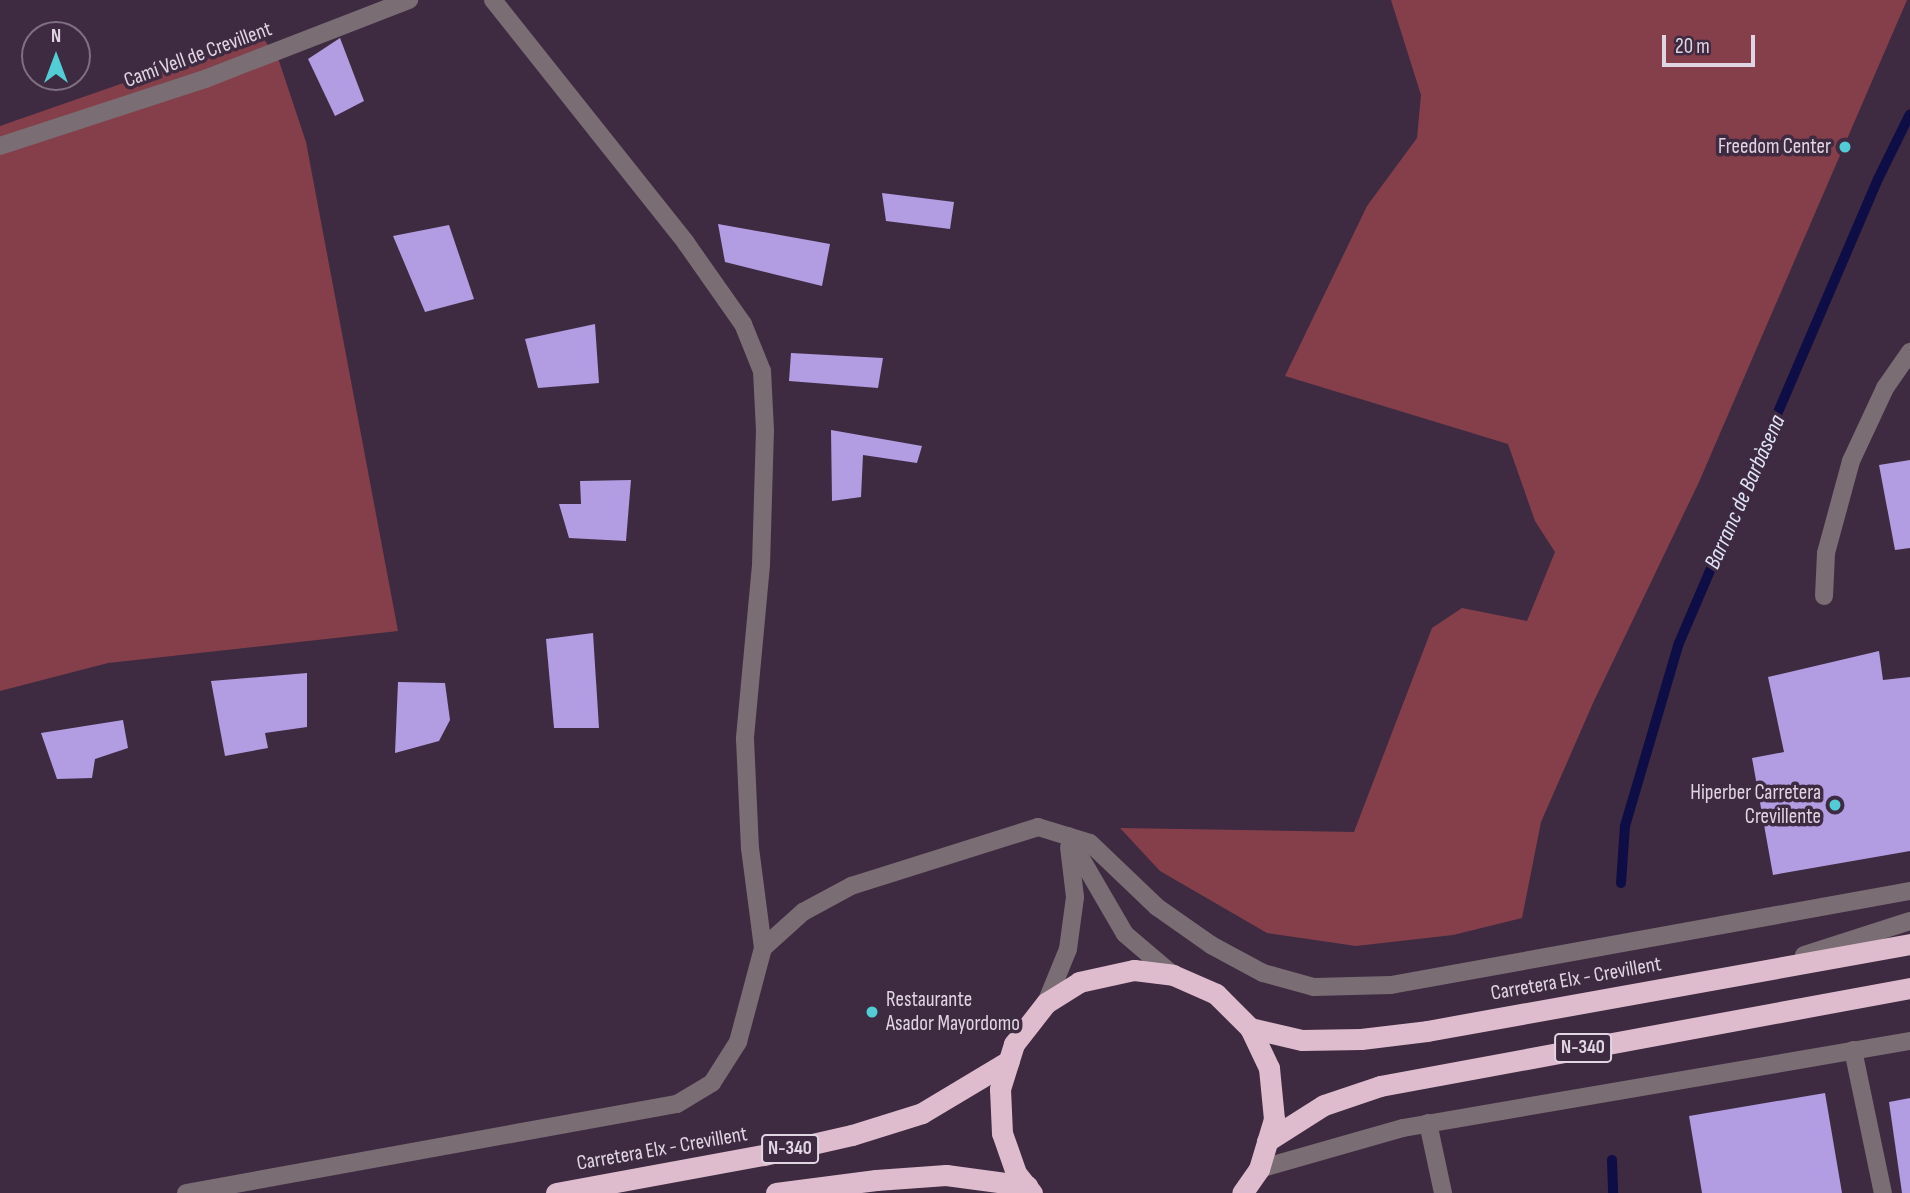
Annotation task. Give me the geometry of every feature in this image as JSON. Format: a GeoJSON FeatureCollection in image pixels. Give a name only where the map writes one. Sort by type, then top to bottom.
{"type":"FeatureCollection","features":[{"type":"Feature","properties":{"kind":"highway","name":"Carretera Elx - Crevillent"},"geometry":{"type":"LineString","coordinates":[[1250,1028],[1302,1040],[1374,1037],[1427,1031],[1910,944]]}},
{"type":"Feature","properties":{"kind":"highway","name":"N-340"},"geometry":{"type":"LineString","coordinates":[[1029,1190],[1016,1172],[1002,1133],[1000,1089],[1014,1045],[1046,1003],[1079,982],[1134,970],[1173,975],[1216,995],[1250,1028],[1269,1068],[1274,1119],[1259,1170],[1242,1193]]}},
{"type":"Feature","properties":{"kind":"highway","name":"N-340"},"geometry":{"type":"LineString","coordinates":[[1267,1141],[1324,1105],[1380,1086],[1910,988]]}},
{"type":"Feature","properties":{"kind":"highway","name":"Carretera Elx - Crevillent"},"geometry":{"type":"LineString","coordinates":[[555,1193],[764,1155],[852,1135],[922,1113],[1009,1061]]}},
{"type":"Feature","properties":{"kind":"highway","name":"N-340"},"geometry":{"type":"LineString","coordinates":[[776,1193],[876,1180],[946,1175],[1029,1190]]}},
{"type":"Feature","properties":{"kind":"street","name":"Camí Vell de Crevillent"},"geometry":{"type":"LineString","coordinates":[[0,146],[205,79],[409,0]]}},
{"type":"Feature","properties":{"kind":"street"},"geometry":{"type":"LineString","coordinates":[[186,1193],[677,1104],[712,1083],[738,1042],[763,948],[750,848],[745,739],[761,565],[765,430],[762,371],[743,324],[686,243],[493,0]]}},
{"type":"Feature","properties":{"kind":"street"},"geometry":{"type":"LineString","coordinates":[[1824,596],[1826,553],[1851,461],[1885,388],[1910,352]]}},
{"type":"Feature","properties":{"kind":"street"},"geometry":{"type":"LineString","coordinates":[[763,948],[803,912],[850,886],[1038,827],[1090,844],[1157,907],[1211,944],[1263,972],[1314,987],[1391,985],[1910,891]]}},
{"type":"Feature","properties":{"kind":"street"},"geometry":{"type":"LineString","coordinates":[[1068,836],[1125,934],[1173,975]]}},
{"type":"Feature","properties":{"kind":"street"},"geometry":{"type":"LineString","coordinates":[[1046,1003],[1068,948],[1075,897],[1068,836]]}},
{"type":"Feature","properties":{"kind":"street"},"geometry":{"type":"LineString","coordinates":[[1753,972],[1910,921]]}},
{"type":"Feature","properties":{"kind":"street"},"geometry":{"type":"LineString","coordinates":[[1259,1170],[1428,1123],[1910,1041]]}},
{"type":"Feature","properties":{"kind":"street"},"geometry":{"type":"LineString","coordinates":[[1853,1050],[1883,1193]]}},
{"type":"Feature","properties":{"kind":"street"},"geometry":{"type":"LineString","coordinates":[[1428,1123],[1443,1193]]}},
{"type":"Feature","properties":{"kind":"shaded area"},"geometry":{"type":"Polygon","coordinates":[[[1391,0],[1907,0],[1699,482],[1593,703],[1541,822],[1522,918],[1453,935],[1356,946],[1267,933],[1160,871],[1120,828],[1354,832],[1432,628],[1462,608],[1527,621],[1555,552],[1535,521],[1508,444],[1285,376],[1367,206],[1417,138],[1421,95],[1391,0]]]}},
{"type":"Feature","properties":{"kind":"shaded area"},"geometry":{"type":"Polygon","coordinates":[[[261,35],[279,61],[306,142],[398,631],[108,663],[0,691],[0,126],[261,35]]]}},
{"type":"Feature","properties":{"kind":"building"},"geometry":{"type":"Polygon","coordinates":[[[340,38],[364,101],[335,116],[308,59],[340,38]]]}},
{"type":"Feature","properties":{"kind":"building"},"geometry":{"type":"Polygon","coordinates":[[[882,193],[954,202],[950,229],[886,221],[882,193]]]}},
{"type":"Feature","properties":{"kind":"building"},"geometry":{"type":"Polygon","coordinates":[[[718,224],[830,244],[822,286],[725,262],[718,224]]]}},
{"type":"Feature","properties":{"kind":"building"},"geometry":{"type":"Polygon","coordinates":[[[449,225],[474,299],[425,312],[393,236],[449,225]]]}},
{"type":"Feature","properties":{"kind":"building"},"geometry":{"type":"Polygon","coordinates":[[[595,324],[599,383],[538,388],[525,339],[595,324]]]}},
{"type":"Feature","properties":{"kind":"building"},"geometry":{"type":"Polygon","coordinates":[[[791,353],[883,358],[878,388],[789,381],[791,353]]]}},
{"type":"Feature","properties":{"kind":"building"},"geometry":{"type":"Polygon","coordinates":[[[831,430],[922,446],[917,463],[863,455],[861,497],[832,501],[831,430]]]}},
{"type":"Feature","properties":{"kind":"building"},"geometry":{"type":"Polygon","coordinates":[[[1910,460],[1910,548],[1895,550],[1879,465],[1910,460]]]}},
{"type":"Feature","properties":{"kind":"building"},"geometry":{"type":"Polygon","coordinates":[[[631,480],[626,541],[569,538],[559,504],[581,504],[580,481],[631,480]]]}},
{"type":"Feature","properties":{"kind":"building"},"geometry":{"type":"Polygon","coordinates":[[[593,633],[599,728],[554,728],[546,639],[593,633]]]}},
{"type":"Feature","properties":{"kind":"building","name":"Hiperber Carretera Crevillente"},"geometry":{"type":"Polygon","coordinates":[[[1879,651],[1883,680],[1910,677],[1910,851],[1773,875],[1752,758],[1784,752],[1768,677],[1879,651]]]}},
{"type":"Feature","properties":{"kind":"building"},"geometry":{"type":"Polygon","coordinates":[[[307,673],[307,727],[265,733],[268,748],[225,756],[211,681],[307,673]]]}},
{"type":"Feature","properties":{"kind":"building"},"geometry":{"type":"Polygon","coordinates":[[[398,682],[445,683],[450,720],[439,741],[395,753],[398,682]]]}},
{"type":"Feature","properties":{"kind":"building"},"geometry":{"type":"Polygon","coordinates":[[[123,720],[128,748],[95,759],[92,778],[57,779],[41,733],[123,720]]]}},
{"type":"Feature","properties":{"kind":"building"},"geometry":{"type":"Polygon","coordinates":[[[1825,1093],[1842,1193],[1702,1193],[1689,1116],[1825,1093]]]}},
{"type":"Feature","properties":{"kind":"building"},"geometry":{"type":"Polygon","coordinates":[[[1910,1098],[1910,1193],[1902,1193],[1889,1102],[1910,1098]]]}},
{"type":"Feature","properties":{"kind":"waterway","name":"Barranc de Barbàsena"},"geometry":{"type":"LineString","coordinates":[[1621,883],[1625,826],[1679,643],[1878,179],[1910,114]]}},
{"type":"Feature","properties":{"kind":"waterway","name":"Barranc de Barbàsena"},"geometry":{"type":"LineString","coordinates":[[1612,1160],[1613,1193]]}},
{"type":"Feature","properties":{"kind":"place","name":"Freedom Center"},"geometry":{"type":"Point","coordinates":[1845,147]}},
{"type":"Feature","properties":{"kind":"place","name":"Hiperber Carretera Crevillente"},"geometry":{"type":"Point","coordinates":[1835,805]}},
{"type":"Feature","properties":{"kind":"place","name":"Restaurante Asador Mayordomo"},"geometry":{"type":"Point","coordinates":[872,1012]}}]}
